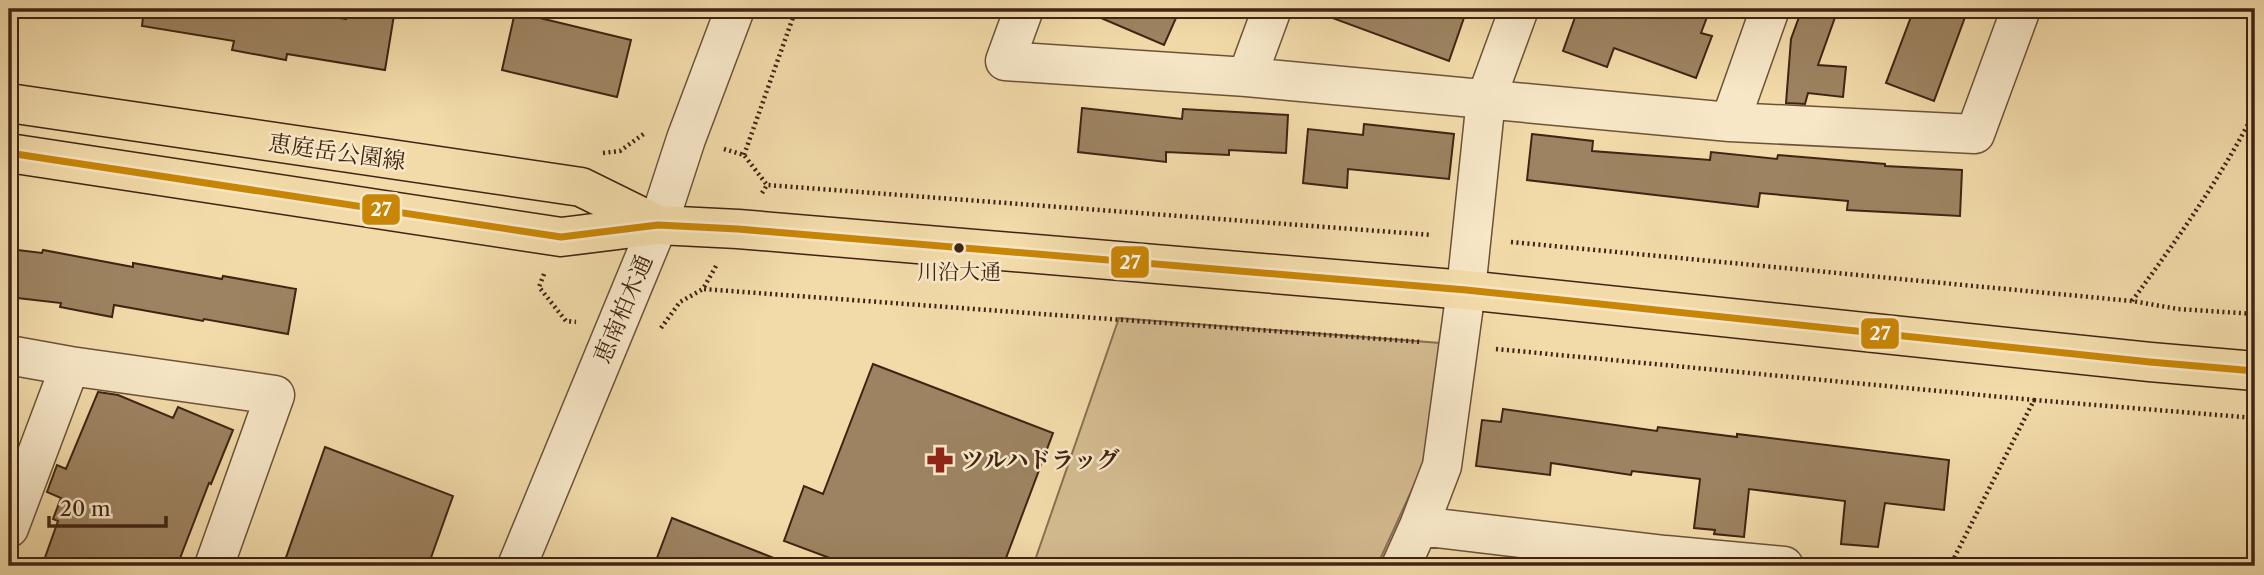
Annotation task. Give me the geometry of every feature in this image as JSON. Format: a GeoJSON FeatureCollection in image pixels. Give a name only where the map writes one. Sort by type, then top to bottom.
{"type":"FeatureCollection","features":[{"type":"Feature","properties":{"kind":"main road","name":"恵庭岳公園線"},"geometry":{"type":"LineString","coordinates":[[9,103],[581,187],[658,225]]}},
{"type":"Feature","properties":{"kind":"main road","name":"恵庭岳公園線"},"geometry":{"type":"LineString","coordinates":[[9,153],[561,237],[658,225],[738,229],[1466,290],[2255,371]]}},
{"type":"Feature","properties":{"kind":"street","name":"恵南柏木通"},"geometry":{"type":"LineString","coordinates":[[517,566],[658,225],[735,9]]}},
{"type":"Feature","properties":{"kind":"street"},"geometry":{"type":"LineString","coordinates":[[1024,9],[1005,61],[1247,77],[1730,122],[1975,134],[2021,9]]}},
{"type":"Feature","properties":{"kind":"street"},"geometry":{"type":"LineString","coordinates":[[1247,77],[1272,9]]}},
{"type":"Feature","properties":{"kind":"street"},"geometry":{"type":"LineString","coordinates":[[1401,566],[1442,466],[1466,290],[1486,99],[1519,9]]}},
{"type":"Feature","properties":{"kind":"street"},"geometry":{"type":"LineString","coordinates":[[1730,122],[1770,9]]}},
{"type":"Feature","properties":{"kind":"street"},"geometry":{"type":"LineString","coordinates":[[9,355],[275,395],[214,566]]}},
{"type":"Feature","properties":{"kind":"street"},"geometry":{"type":"LineString","coordinates":[[9,528],[70,366]]}},
{"type":"Feature","properties":{"kind":"street"},"geometry":{"type":"LineString","coordinates":[[1419,527],[1662,561],[1784,566]]}},
{"type":"Feature","properties":{"kind":"path"},"geometry":{"type":"LineString","coordinates":[[744,155],[796,9]]}},
{"type":"Feature","properties":{"kind":"path"},"geometry":{"type":"LineString","coordinates":[[2132,301],[2191,221],[2233,155],[2255,111]]}},
{"type":"Feature","properties":{"kind":"path"},"geometry":{"type":"LineString","coordinates":[[2255,314],[2178,309],[2132,301],[1472,238],[767,185],[703,289],[1459,345],[2034,400],[2255,418]]}},
{"type":"Feature","properties":{"kind":"path"},"geometry":{"type":"LineString","coordinates":[[1950,566],[2034,400]]}},
{"type":"Feature","properties":{"kind":"shaded area"},"geometry":{"type":"Polygon","coordinates":[[[1119,318],[1440,343],[1447,413],[1377,566],[1033,566],[1119,318]]]}},
{"type":"Feature","properties":{"kind":"building"},"geometry":{"type":"Polygon","coordinates":[[[144,9],[289,9],[346,19],[347,9],[394,15],[385,70],[287,54],[286,60],[232,50],[234,41],[142,26],[144,9]]]}},
{"type":"Feature","properties":{"kind":"building"},"geometry":{"type":"Polygon","coordinates":[[[1080,9],[1180,9],[1164,45],[1080,9]]]}},
{"type":"Feature","properties":{"kind":"building"},"geometry":{"type":"Polygon","coordinates":[[[1317,9],[1467,9],[1449,61],[1316,12],[1317,9]]]}},
{"type":"Feature","properties":{"kind":"building"},"geometry":{"type":"Polygon","coordinates":[[[1578,9],[1710,9],[1701,33],[1712,36],[1696,78],[1614,48],[1607,67],[1563,51],[1578,9]]]}},
{"type":"Feature","properties":{"kind":"building"},"geometry":{"type":"Polygon","coordinates":[[[1802,9],[1838,9],[1818,65],[1846,67],[1843,97],[1808,93],[1805,104],[1786,103],[1791,39],[1802,9]]]}},
{"type":"Feature","properties":{"kind":"building"},"geometry":{"type":"Polygon","coordinates":[[[1914,9],[1968,9],[1934,101],[1886,83],[1914,9]]]}},
{"type":"Feature","properties":{"kind":"building"},"geometry":{"type":"Polygon","coordinates":[[[515,12],[631,40],[617,97],[502,70],[515,12]]]}},
{"type":"Feature","properties":{"kind":"building"},"geometry":{"type":"Polygon","coordinates":[[[1082,108],[1182,119],[1183,109],[1288,115],[1286,153],[1229,150],[1229,155],[1166,152],[1166,162],[1078,152],[1082,108]]]}},
{"type":"Feature","properties":{"kind":"building"},"geometry":{"type":"Polygon","coordinates":[[[1364,124],[1454,134],[1449,179],[1348,169],[1347,188],[1303,183],[1308,129],[1363,135],[1364,124]]]}},
{"type":"Feature","properties":{"kind":"building"},"geometry":{"type":"Polygon","coordinates":[[[1532,134],[1593,141],[1592,151],[1710,160],[1711,152],[1777,159],[1778,155],[1885,166],[1962,170],[1960,216],[1847,210],[1848,201],[1760,193],[1758,207],[1527,180],[1532,134]]]}},
{"type":"Feature","properties":{"kind":"building"},"geometry":{"type":"Polygon","coordinates":[[[9,249],[42,253],[43,250],[133,267],[133,263],[296,289],[288,334],[114,305],[112,317],[60,307],[61,303],[9,297],[9,249]]]}},
{"type":"Feature","properties":{"kind":"building","name":"ツルハドラッグ"},"geometry":{"type":"Polygon","coordinates":[[[873,364],[1053,433],[1003,566],[851,566],[784,541],[804,486],[823,494],[873,364]]]}},
{"type":"Feature","properties":{"kind":"building"},"geometry":{"type":"Polygon","coordinates":[[[98,392],[118,395],[173,418],[178,407],[233,430],[177,566],[42,566],[58,521],[53,519],[61,498],[47,492],[57,465],[66,469],[98,392]]]}},
{"type":"Feature","properties":{"kind":"building"},"geometry":{"type":"Polygon","coordinates":[[[1503,409],[1657,431],[1658,427],[1737,437],[1737,434],[1949,460],[1944,510],[1885,503],[1878,547],[1841,544],[1845,501],[1749,489],[1744,537],[1714,534],[1715,530],[1694,528],[1700,479],[1632,471],[1631,475],[1551,463],[1550,475],[1476,466],[1482,420],[1501,422],[1503,409]]]}},
{"type":"Feature","properties":{"kind":"building"},"geometry":{"type":"Polygon","coordinates":[[[325,447],[453,496],[428,566],[283,566],[325,447]]]}},
{"type":"Feature","properties":{"kind":"building"},"geometry":{"type":"Polygon","coordinates":[[[672,518],[789,564],[654,566],[672,518]]]}},
{"type":"Feature","properties":{"kind":"transit line","name":"27"},"geometry":{"type":"LineString","coordinates":[[9,153],[561,237],[658,225],[738,229],[1466,290],[2255,371]]}},
{"type":"Feature","properties":{"kind":"place","name":"川沿大通"},"geometry":{"type":"Point","coordinates":[959,248]}},
{"type":"Feature","properties":{"kind":"place","name":"ツルハドラッグ"},"geometry":{"type":"Point","coordinates":[940,460]}}]}
